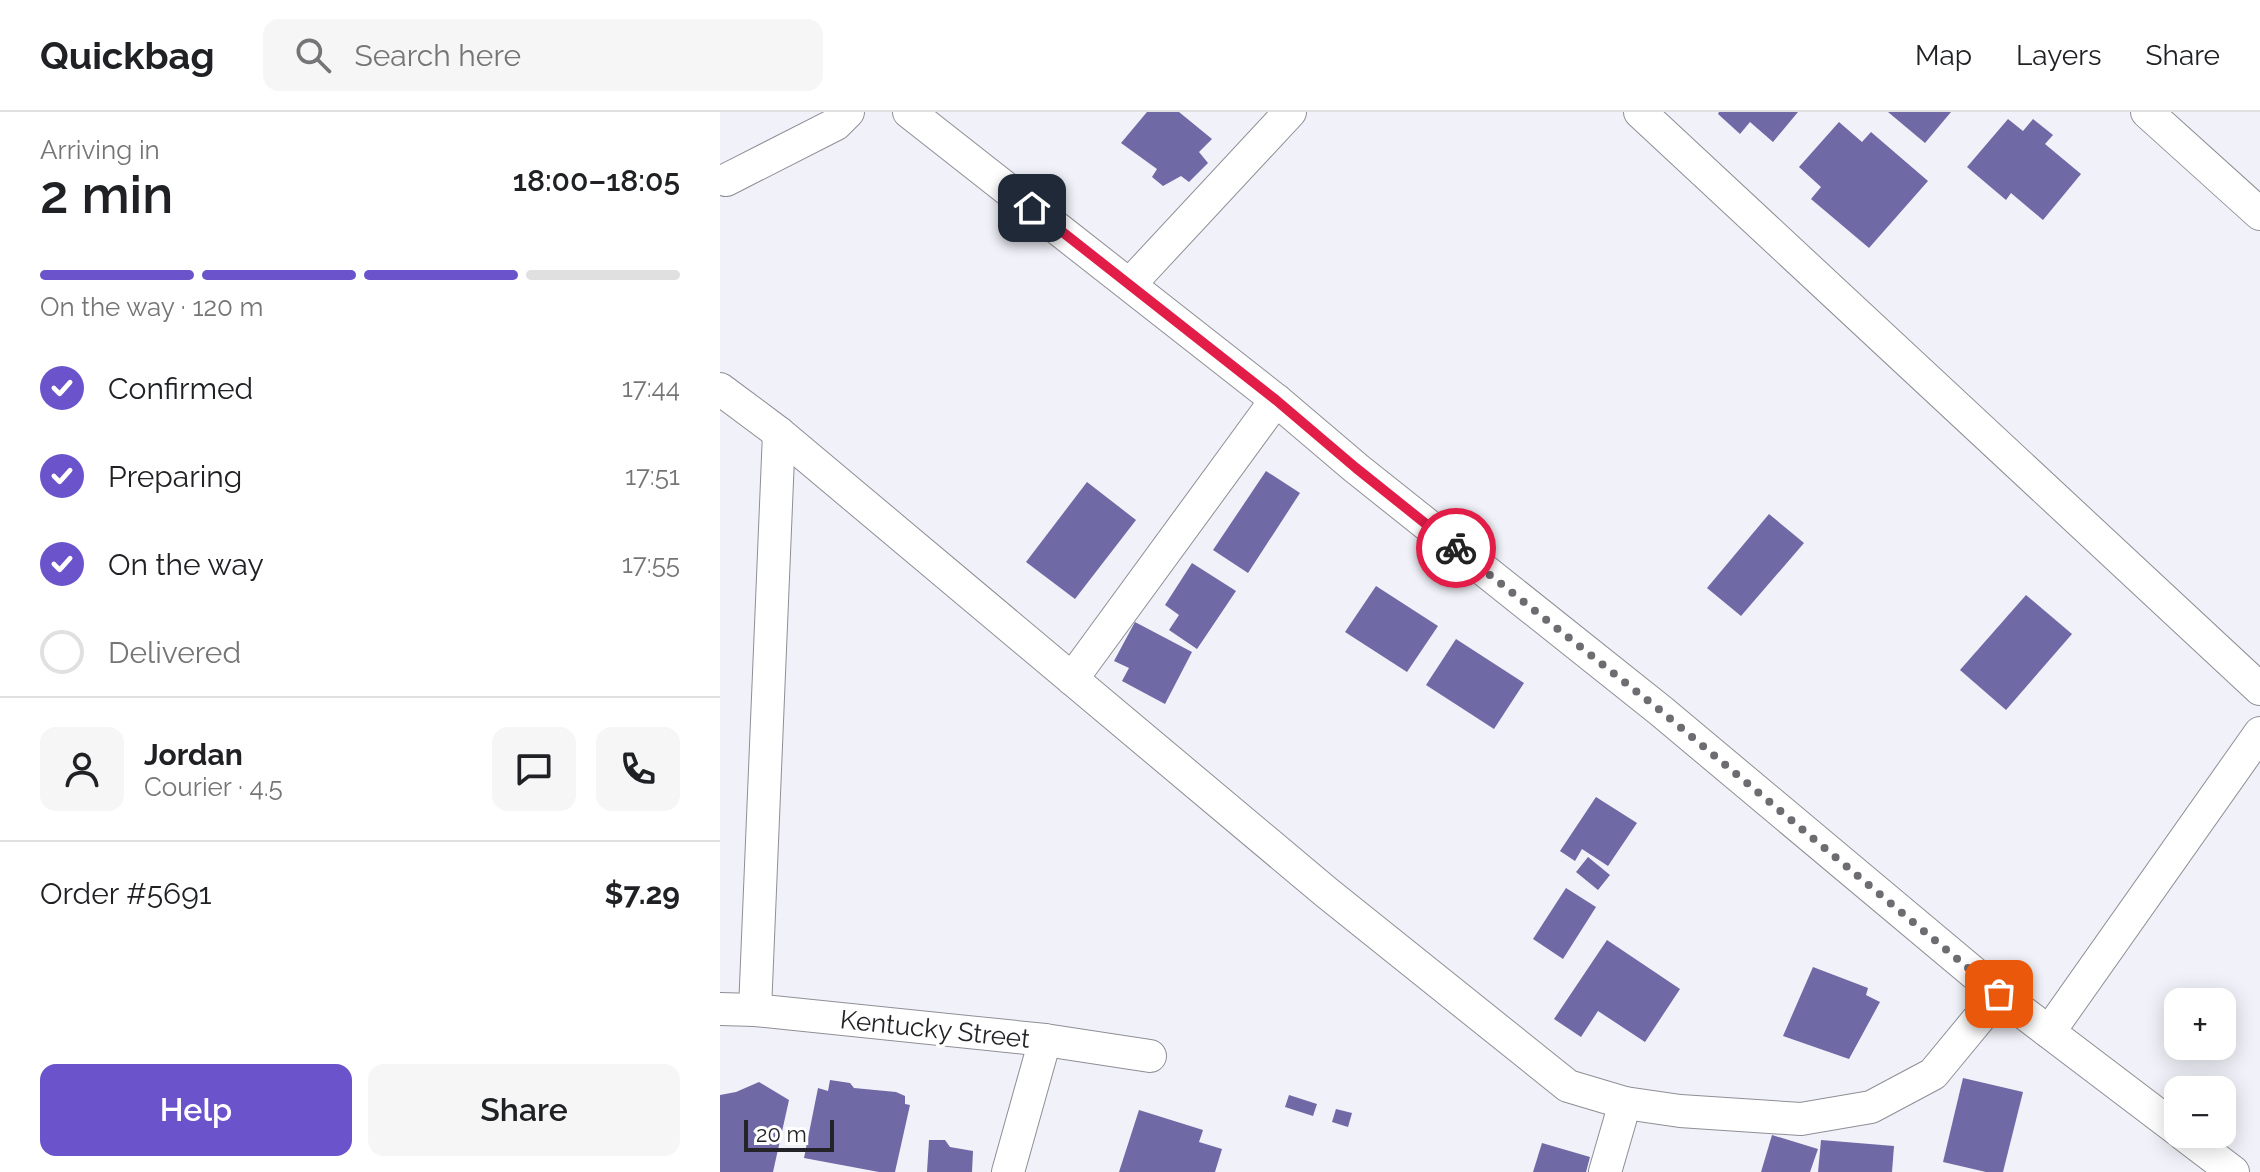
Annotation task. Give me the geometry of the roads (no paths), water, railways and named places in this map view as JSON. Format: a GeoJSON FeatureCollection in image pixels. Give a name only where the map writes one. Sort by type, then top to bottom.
{"type":"FeatureCollection","features":[{"type":"Feature","properties":{"kind":"street"},"geometry":{"type":"LineString","coordinates":[[726,180],[836,124],[848,112]]}},
{"type":"Feature","properties":{"kind":"street"},"geometry":{"type":"LineString","coordinates":[[909,112],[1276,400],[1356,468],[1661,711],[1999,994],[2164,1120]]}},
{"type":"Feature","properties":{"kind":"street"},"geometry":{"type":"LineString","coordinates":[[1130,284],[1290,112]]}},
{"type":"Feature","properties":{"kind":"street"},"geometry":{"type":"LineString","coordinates":[[1640,112],[2260,689]]}},
{"type":"Feature","properties":{"kind":"street"},"geometry":{"type":"LineString","coordinates":[[2147,112],[2260,214]]}},
{"type":"Feature","properties":{"kind":"street"},"geometry":{"type":"LineString","coordinates":[[720,389],[779,433],[1326,892],[1568,1086],[1625,1103],[1680,1111],[1801,1119],[1871,1107],[1933,1074],[1999,994]]}},
{"type":"Feature","properties":{"kind":"street"},"geometry":{"type":"LineString","coordinates":[[1072,679],[1276,400]]}},
{"type":"Feature","properties":{"kind":"street"},"geometry":{"type":"LineString","coordinates":[[755,1010],[779,433]]}},
{"type":"Feature","properties":{"kind":"street"},"geometry":{"type":"LineString","coordinates":[[2049,1032],[2260,733]]}},
{"type":"Feature","properties":{"kind":"street","name":"Kentucky Street"},"geometry":{"type":"LineString","coordinates":[[720,1009],[1045,1040],[1150,1056]]}},
{"type":"Feature","properties":{"kind":"street"},"geometry":{"type":"LineString","coordinates":[[1008,1172],[1045,1040]]}},
{"type":"Feature","properties":{"kind":"street"},"geometry":{"type":"LineString","coordinates":[[1605,1172],[1625,1103]]}},
{"type":"Feature","properties":{"kind":"street"},"geometry":{"type":"LineString","coordinates":[[2201,1148],[2233,1172]]}}]}
